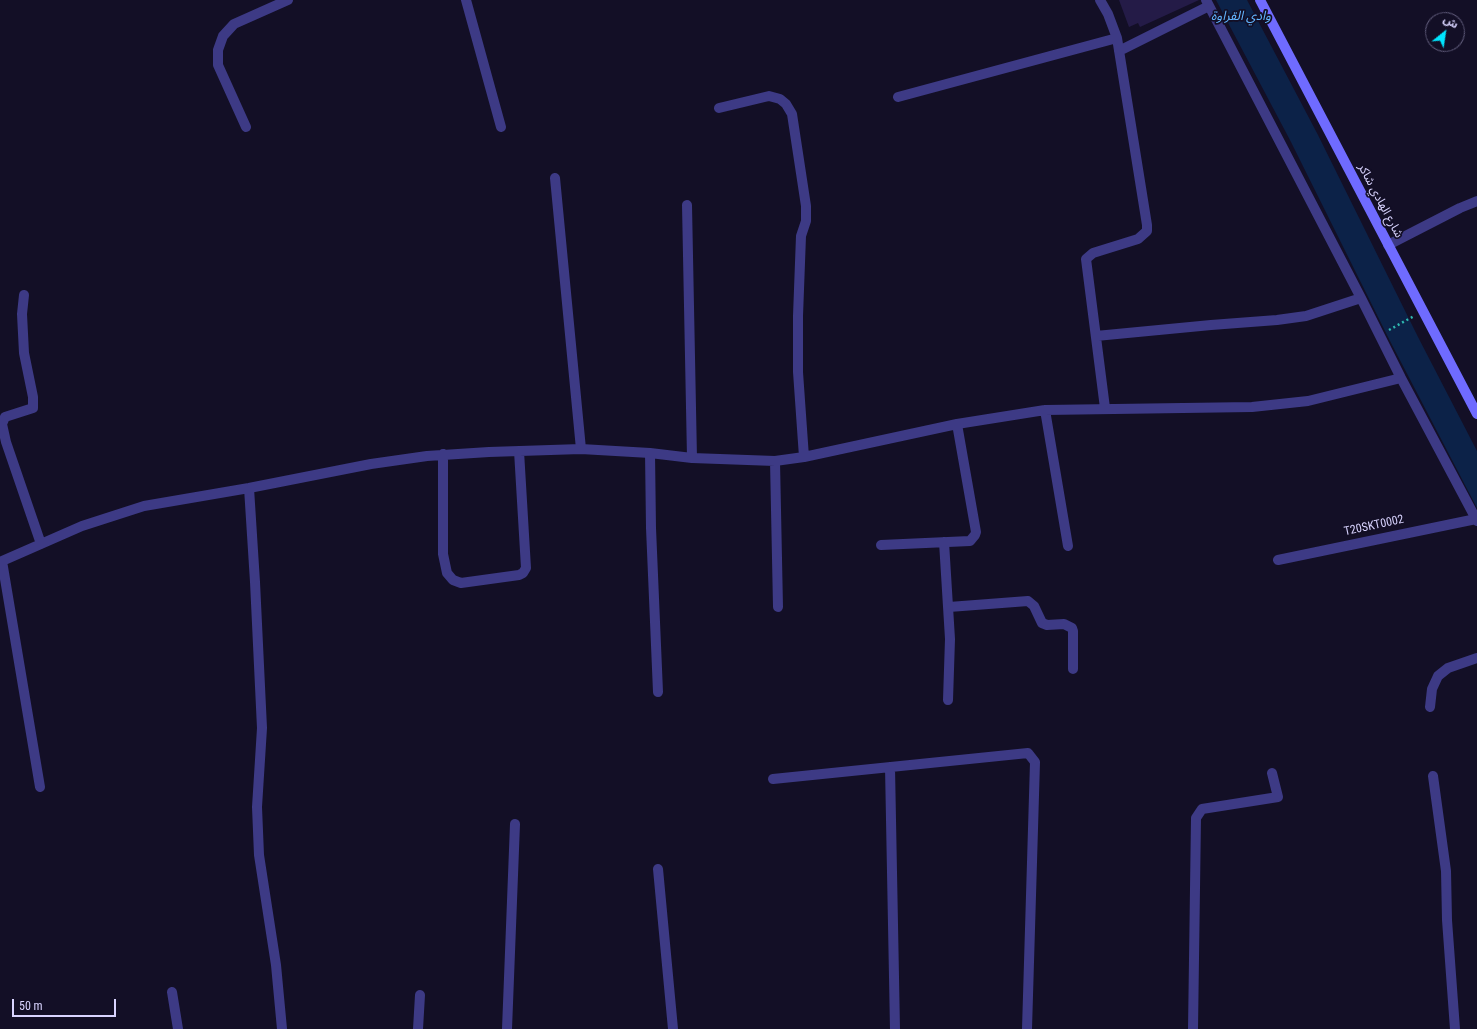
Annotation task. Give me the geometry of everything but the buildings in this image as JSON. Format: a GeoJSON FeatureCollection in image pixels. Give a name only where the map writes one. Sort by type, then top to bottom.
{"type":"FeatureCollection","features":[{"type":"Feature","properties":{"kind":"main road","name":"شارع الهادي شاكر"},"geometry":{"type":"LineString","coordinates":[[1260,0],[1477,414]]}},
{"type":"Feature","properties":{"kind":"street"},"geometry":{"type":"LineString","coordinates":[[246,127],[218,65],[218,50],[223,36],[234,24],[288,0]]}},
{"type":"Feature","properties":{"kind":"street"},"geometry":{"type":"LineString","coordinates":[[466,0],[501,127]]}},
{"type":"Feature","properties":{"kind":"street"},"geometry":{"type":"LineString","coordinates":[[1100,0],[1108,14],[1117,38],[1147,225],[1147,231],[1138,239],[1093,253],[1086,259],[1105,408]]}},
{"type":"Feature","properties":{"kind":"street"},"geometry":{"type":"LineString","coordinates":[[1119,51],[1208,3],[1401,378],[1476,520]]}},
{"type":"Feature","properties":{"kind":"street"},"geometry":{"type":"LineString","coordinates":[[898,97],[1117,38]]}},
{"type":"Feature","properties":{"kind":"street"},"geometry":{"type":"LineString","coordinates":[[719,108],[769,96],[780,99],[786,104],[792,114],[806,206],[806,221],[801,236],[798,316],[798,372],[804,457]]}},
{"type":"Feature","properties":{"kind":"street"},"geometry":{"type":"LineString","coordinates":[[555,178],[581,449]]}},
{"type":"Feature","properties":{"kind":"street"},"geometry":{"type":"LineString","coordinates":[[1388,245],[1460,208],[1477,201]]}},
{"type":"Feature","properties":{"kind":"street"},"geometry":{"type":"LineString","coordinates":[[687,205],[692,458]]}},
{"type":"Feature","properties":{"kind":"street"},"geometry":{"type":"LineString","coordinates":[[24,296],[22,314],[24,353],[33,397],[32,408],[5,417],[2,424],[6,442],[40,544]]}},
{"type":"Feature","properties":{"kind":"street"},"geometry":{"type":"LineString","coordinates":[[1096,336],[1306,316],[1361,298]]}},
{"type":"Feature","properties":{"kind":"street"},"geometry":{"type":"LineString","coordinates":[[40,787],[1,562],[82,526],[144,506],[249,488],[371,464],[443,454],[581,449],[650,453],[692,458],[775,461],[804,457],[957,424],[1045,410],[1252,407],[1308,401],[1401,378]]}},
{"type":"Feature","properties":{"kind":"street"},"geometry":{"type":"LineString","coordinates":[[1045,410],[1068,546]]}},
{"type":"Feature","properties":{"kind":"street"},"geometry":{"type":"LineString","coordinates":[[881,545],[970,541],[975,535],[976,532],[957,424]]}},
{"type":"Feature","properties":{"kind":"street"},"geometry":{"type":"LineString","coordinates":[[443,454],[443,554],[447,573],[453,580],[461,583],[519,575],[523,573],[526,568],[520,451]]}},
{"type":"Feature","properties":{"kind":"street"},"geometry":{"type":"LineString","coordinates":[[650,453],[651,528],[658,692]]}},
{"type":"Feature","properties":{"kind":"street"},"geometry":{"type":"LineString","coordinates":[[775,461],[778,607]]}},
{"type":"Feature","properties":{"kind":"street"},"geometry":{"type":"LineString","coordinates":[[249,488],[262,728],[256,807],[259,855],[276,965],[282,1029]]}},
{"type":"Feature","properties":{"kind":"street","name":"T20SKT0002"},"geometry":{"type":"LineString","coordinates":[[1278,560],[1476,520]]}},
{"type":"Feature","properties":{"kind":"street"},"geometry":{"type":"LineString","coordinates":[[944,542],[950,639],[948,700]]}},
{"type":"Feature","properties":{"kind":"street"},"geometry":{"type":"LineString","coordinates":[[949,607],[1028,601],[1034,606],[1042,623],[1047,625],[1064,624],[1072,628],[1074,631],[1074,669]]}},
{"type":"Feature","properties":{"kind":"street"},"geometry":{"type":"LineString","coordinates":[[1430,707],[1432,690],[1438,676],[1448,668],[1477,658]]}},
{"type":"Feature","properties":{"kind":"street"},"geometry":{"type":"LineString","coordinates":[[773,779],[1028,753],[1035,762],[1027,1029]]}},
{"type":"Feature","properties":{"kind":"street"},"geometry":{"type":"LineString","coordinates":[[890,767],[895,1029]]}},
{"type":"Feature","properties":{"kind":"street"},"geometry":{"type":"LineString","coordinates":[[1193,1029],[1196,818],[1202,810],[1278,797],[1272,773]]}},
{"type":"Feature","properties":{"kind":"street"},"geometry":{"type":"LineString","coordinates":[[1433,776],[1446,871],[1447,920],[1455,1029]]}},
{"type":"Feature","properties":{"kind":"street"},"geometry":{"type":"LineString","coordinates":[[507,1029],[515,824]]}},
{"type":"Feature","properties":{"kind":"street"},"geometry":{"type":"LineString","coordinates":[[658,869],[672,1029]]}},
{"type":"Feature","properties":{"kind":"street"},"geometry":{"type":"LineString","coordinates":[[172,992],[178,1029]]}},
{"type":"Feature","properties":{"kind":"street"},"geometry":{"type":"LineString","coordinates":[[418,1029],[420,995]]}},
{"type":"Feature","properties":{"kind":"path"},"geometry":{"type":"LineString","coordinates":[[1380,335],[1424,311]]}},
{"type":"Feature","properties":{"kind":"water","name":"وادي القراوة"},"geometry":{"type":"Polygon","coordinates":[[[1216,0],[1247,0],[1318,135],[1418,337],[1477,451],[1477,508],[1390,341],[1291,142],[1216,0]]]}}]}
